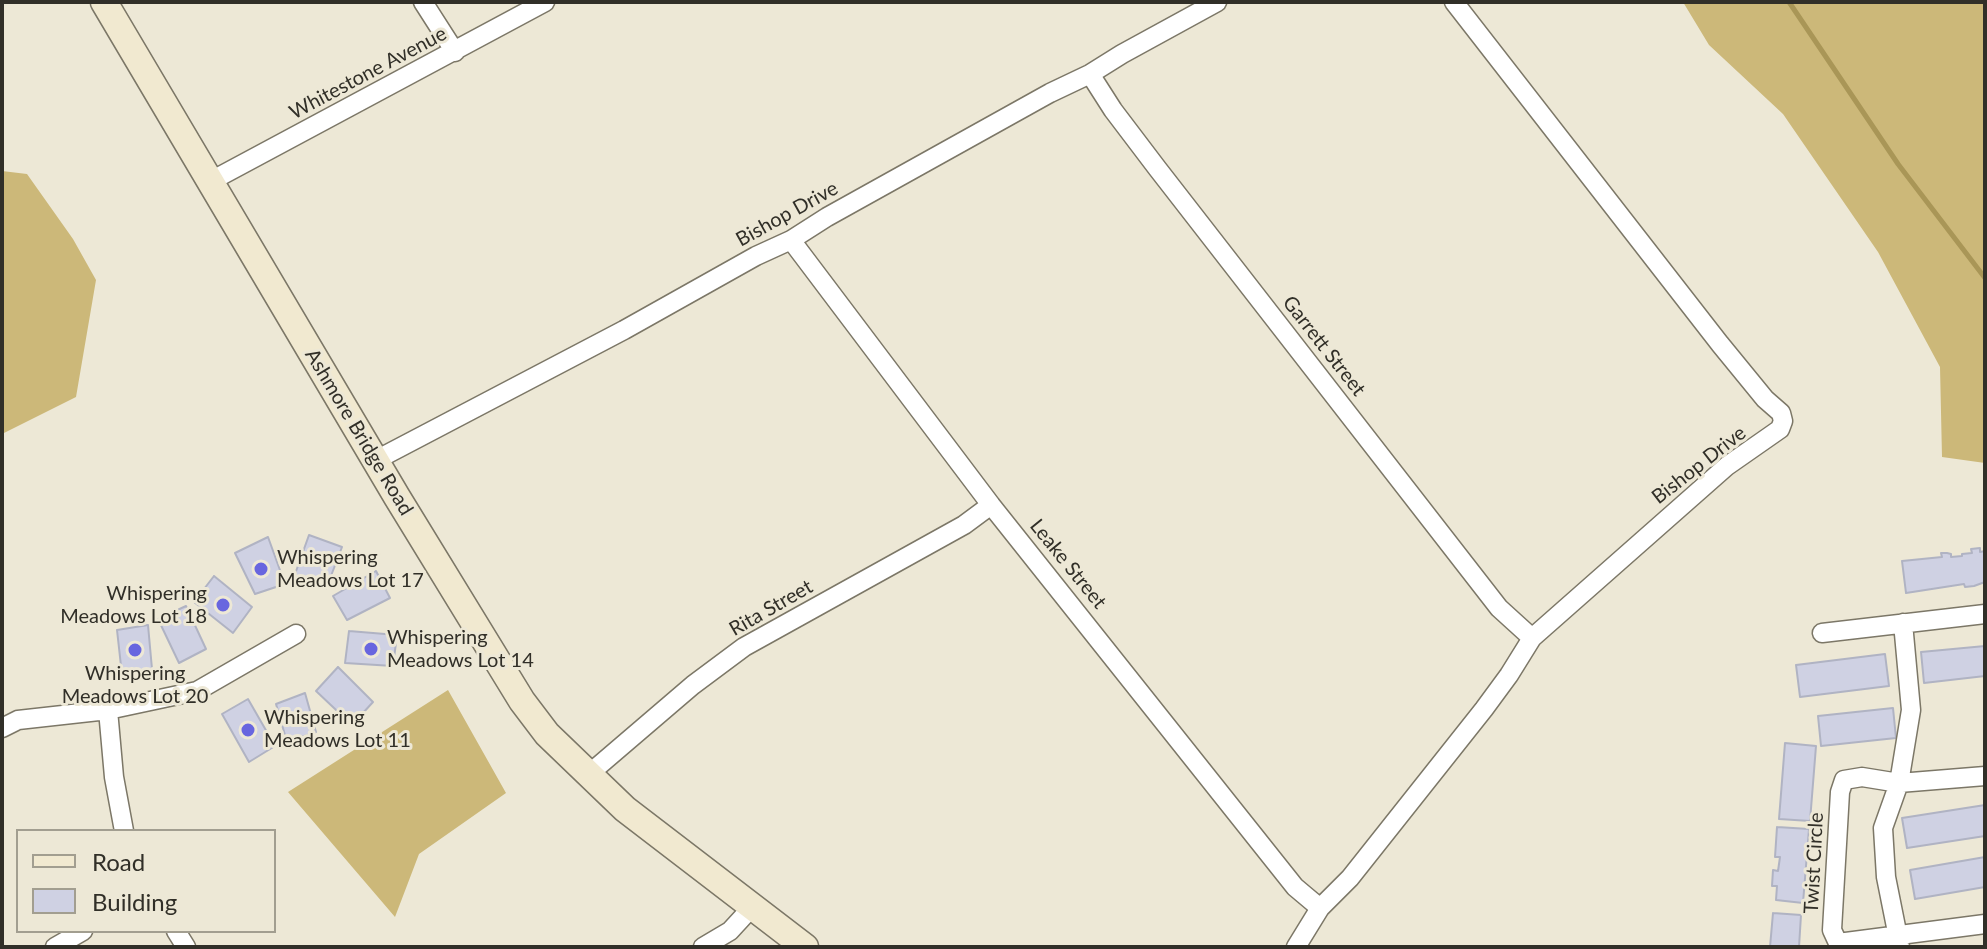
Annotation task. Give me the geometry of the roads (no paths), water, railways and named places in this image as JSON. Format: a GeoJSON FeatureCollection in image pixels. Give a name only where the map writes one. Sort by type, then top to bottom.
{"type":"FeatureCollection","features":[{"type":"Feature","properties":{"kind":"main road","name":"Ashmore Bridge Road"},"geometry":{"type":"LineString","coordinates":[[104,2],[522,701],[547,734],[625,809],[805,947]]}},
{"type":"Feature","properties":{"kind":"street"},"geometry":{"type":"LineString","coordinates":[[423,2],[455,52]]}},
{"type":"Feature","properties":{"kind":"street","name":"Whitestone Avenue"},"geometry":{"type":"LineString","coordinates":[[211,181],[545,2]]}},
{"type":"Feature","properties":{"kind":"street","name":"Bishop Drive"},"geometry":{"type":"LineString","coordinates":[[376,460],[791,240],[1217,2]]}},
{"type":"Feature","properties":{"kind":"street","name":"Bishop Drive"},"geometry":{"type":"LineString","coordinates":[[1296,947],[1320,908],[1350,878],[1484,709],[1532,638],[1727,466],[1780,429],[1783,421],[1781,413],[1765,399],[1720,344],[1454,2]]}},
{"type":"Feature","properties":{"kind":"street","name":"Garrett Street"},"geometry":{"type":"LineString","coordinates":[[1090,74],[1122,122],[1499,608],[1532,638]]}},
{"type":"Feature","properties":{"kind":"street","name":"Leake Street"},"geometry":{"type":"LineString","coordinates":[[791,240],[991,505],[1295,887],[1320,908]]}},
{"type":"Feature","properties":{"kind":"street","name":"Rita Street"},"geometry":{"type":"LineString","coordinates":[[589,774],[693,685],[744,647],[964,525],[991,505]]}},
{"type":"Feature","properties":{"kind":"street"},"geometry":{"type":"LineString","coordinates":[[1822,633],[1985,614]]}},
{"type":"Feature","properties":{"kind":"street"},"geometry":{"type":"LineString","coordinates":[[1903,623],[1911,710],[1899,783],[1883,828],[1886,877],[1900,941],[1985,924]]}},
{"type":"Feature","properties":{"kind":"street"},"geometry":{"type":"LineString","coordinates":[[2,728],[18,720],[108,710],[197,691],[296,634]]}},
{"type":"Feature","properties":{"kind":"street"},"geometry":{"type":"LineString","coordinates":[[108,710],[114,777],[124,829]]}},
{"type":"Feature","properties":{"kind":"street"},"geometry":{"type":"LineString","coordinates":[[1899,783],[1985,776]]}},
{"type":"Feature","properties":{"kind":"street","name":"Twist Circle"},"geometry":{"type":"LineString","coordinates":[[1899,783],[1862,777],[1844,780],[1840,792],[1832,930],[1838,943],[1900,941]]}},
{"type":"Feature","properties":{"kind":"street"},"geometry":{"type":"LineString","coordinates":[[703,947],[730,931],[753,906]]}},
{"type":"Feature","properties":{"kind":"street"},"geometry":{"type":"LineString","coordinates":[[55,947],[80,933]]}},
{"type":"Feature","properties":{"kind":"waterway"},"geometry":{"type":"LineString","coordinates":[[1789,2],[1898,164],[1985,278]]}},
{"type":"Feature","properties":{"kind":"place","name":"Whispering Meadows Lot 17"},"geometry":{"type":"Point","coordinates":[261,569]}},
{"type":"Feature","properties":{"kind":"place","name":"Whispering Meadows Lot 18"},"geometry":{"type":"Point","coordinates":[223,605]}},
{"type":"Feature","properties":{"kind":"place","name":"Whispering Meadows Lot 14"},"geometry":{"type":"Point","coordinates":[371,649]}},
{"type":"Feature","properties":{"kind":"place","name":"Whispering Meadows Lot 20"},"geometry":{"type":"Point","coordinates":[135,650]}},
{"type":"Feature","properties":{"kind":"place","name":"Whispering Meadows Lot 11"},"geometry":{"type":"Point","coordinates":[248,730]}}]}
